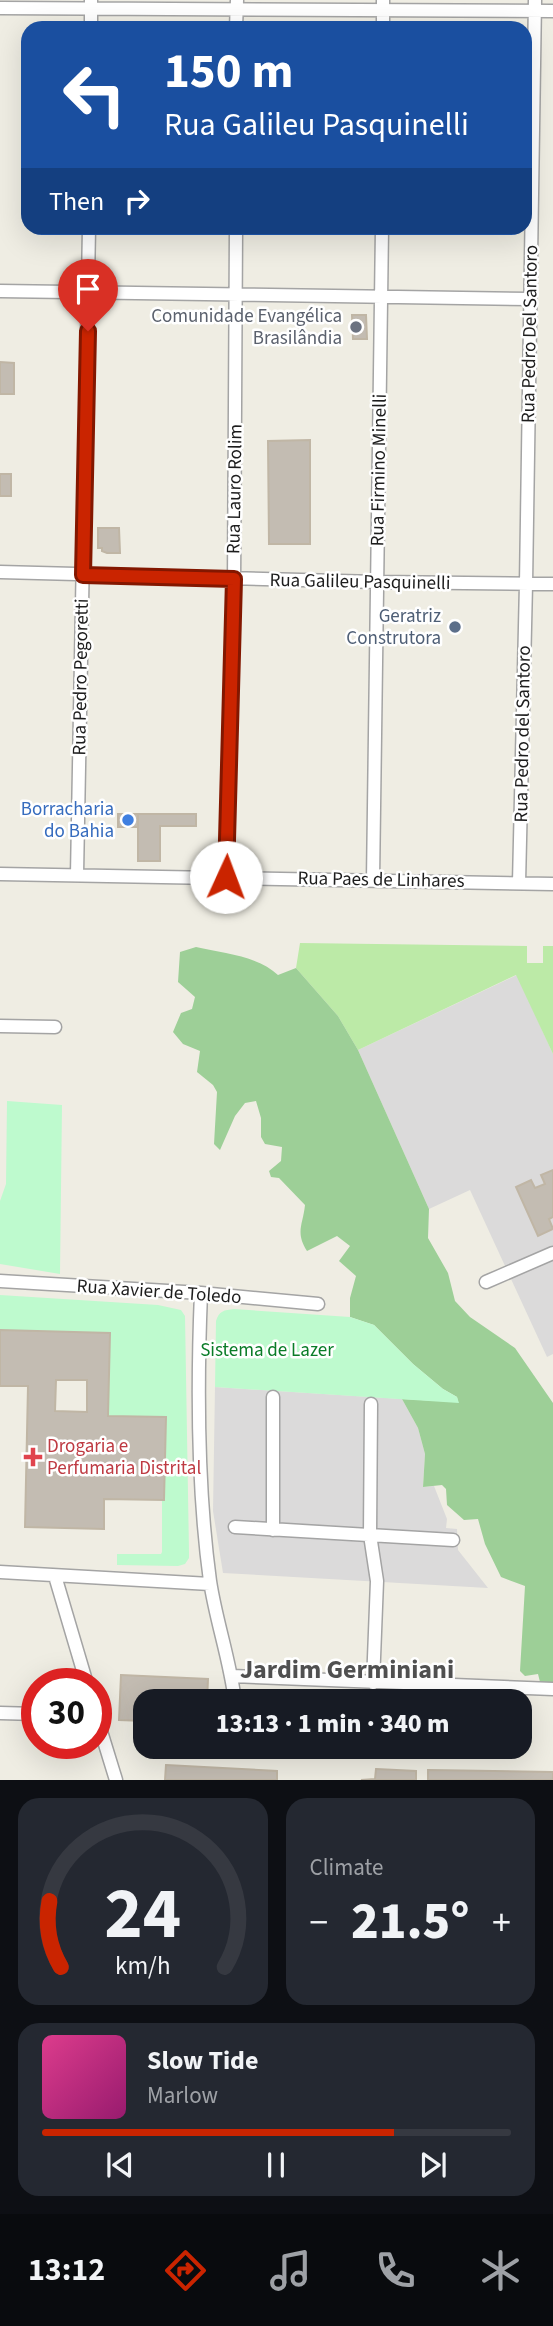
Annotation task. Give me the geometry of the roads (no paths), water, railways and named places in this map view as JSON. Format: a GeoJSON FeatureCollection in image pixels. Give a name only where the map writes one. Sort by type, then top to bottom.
{"type":"FeatureCollection","features":[{"type":"Feature","properties":{"kind":"street"},"geometry":{"type":"LineString","coordinates":[[0,9],[91,5],[535,6],[553,11]]}},
{"type":"Feature","properties":{"kind":"street","name":"Rua Pedro Del Santoro"},"geometry":{"type":"LineString","coordinates":[[532,182],[535,6]]}},
{"type":"Feature","properties":{"kind":"street","name":"Rua Pedro Pegoretti"},"geometry":{"type":"LineString","coordinates":[[77,875],[89,235]]}},
{"type":"Feature","properties":{"kind":"street","name":"Rua Lauro Rolim"},"geometry":{"type":"LineString","coordinates":[[226,877],[234,579],[236,235]]}},
{"type":"Feature","properties":{"kind":"street","name":"Rua Firmino Minelli"},"geometry":{"type":"LineString","coordinates":[[373,880],[382,235]]}},
{"type":"Feature","properties":{"kind":"street","name":"Rua Pedro Del Santoro"},"geometry":{"type":"LineString","coordinates":[[526,584],[531,235]]}},
{"type":"Feature","properties":{"kind":"street"},"geometry":{"type":"LineString","coordinates":[[0,291],[530,299]]}},
{"type":"Feature","properties":{"kind":"street","name":"Rua Galileu Pasquinelli"},"geometry":{"type":"LineString","coordinates":[[0,572],[553,584]]}},
{"type":"Feature","properties":{"kind":"street","name":"Rua Pedro del Santoro"},"geometry":{"type":"LineString","coordinates":[[519,883],[526,584]]}},
{"type":"Feature","properties":{"kind":"street","name":"Rua Paes de Linhares"},"geometry":{"type":"LineString","coordinates":[[0,874],[553,884]]}},
{"type":"Feature","properties":{"kind":"street"},"geometry":{"type":"LineString","coordinates":[[0,1026],[55,1027]]}},
{"type":"Feature","properties":{"kind":"street"},"geometry":{"type":"LineString","coordinates":[[486,1282],[553,1252]]}},
{"type":"Feature","properties":{"kind":"street","name":"Rua Xavier de Toledo"},"geometry":{"type":"LineString","coordinates":[[0,1282],[201,1293],[317,1304]]}},
{"type":"Feature","properties":{"kind":"street"},"geometry":{"type":"LineString","coordinates":[[201,1293],[199,1354],[203,1509],[211,1584],[234,1689]]}},
{"type":"Feature","properties":{"kind":"street"},"geometry":{"type":"LineString","coordinates":[[273,1397],[273,1530]]}},
{"type":"Feature","properties":{"kind":"street"},"geometry":{"type":"LineString","coordinates":[[371,1404],[370,1535],[377,1581],[373,1683]]}},
{"type":"Feature","properties":{"kind":"street"},"geometry":{"type":"LineString","coordinates":[[234,1527],[453,1540]]}},
{"type":"Feature","properties":{"kind":"street"},"geometry":{"type":"LineString","coordinates":[[0,1572],[211,1584]]}},
{"type":"Feature","properties":{"kind":"street"},"geometry":{"type":"LineString","coordinates":[[55,1576],[82,1668]]}},
{"type":"Feature","properties":{"kind":"street"},"geometry":{"type":"LineString","coordinates":[[232,1676],[553,1689]]}},
{"type":"Feature","properties":{"kind":"street"},"geometry":{"type":"LineString","coordinates":[[0,1713],[21,1714]]}},
{"type":"Feature","properties":{"kind":"street"},"geometry":{"type":"LineString","coordinates":[[109,1759],[116,1780]]}},
{"type":"Feature","properties":{"kind":"place","name":"Comunidade Evangélica Brasilândia"},"geometry":{"type":"Point","coordinates":[356,327]}},
{"type":"Feature","properties":{"kind":"place","name":"Geratriz Construtora"},"geometry":{"type":"Point","coordinates":[455,627]}},
{"type":"Feature","properties":{"kind":"place","name":"Borracharia do Bahia"},"geometry":{"type":"Point","coordinates":[128,820]}},
{"type":"Feature","properties":{"kind":"place","name":"Drogaria e Perfumaria Distrital"},"geometry":{"type":"Point","coordinates":[33,1457]}},
{"type":"Feature","properties":{"kind":"district","name":"Jardim Germiniani"},"geometry":{"type":"Point","coordinates":[347,1669]}},
{"type":"Feature","properties":{"kind":"park label","name":"Sistema de Lazer"},"geometry":{"type":"Point","coordinates":[267,1350]}}]}
